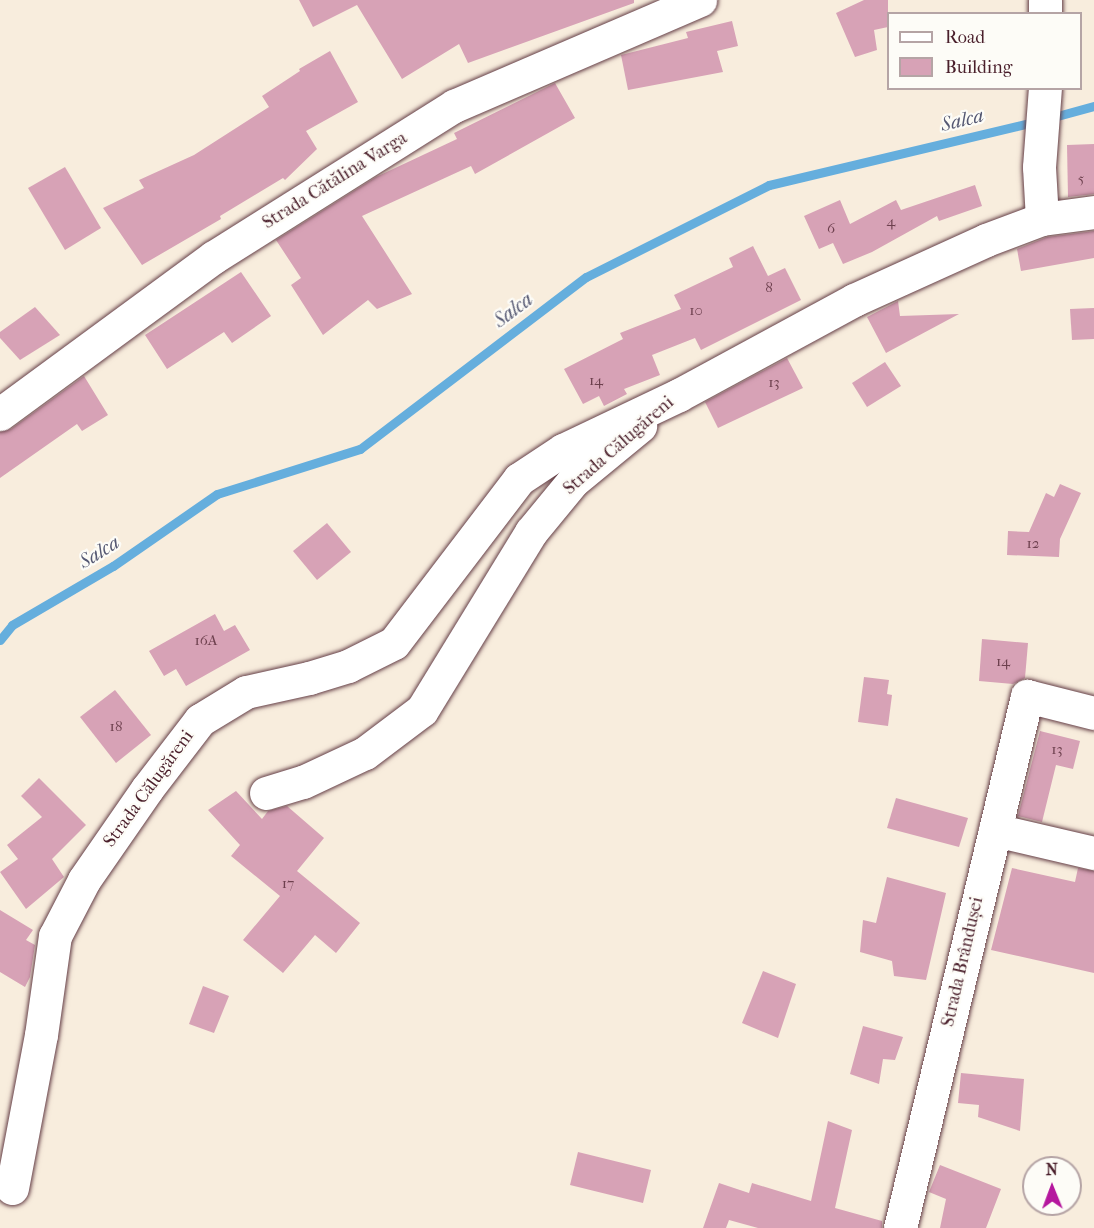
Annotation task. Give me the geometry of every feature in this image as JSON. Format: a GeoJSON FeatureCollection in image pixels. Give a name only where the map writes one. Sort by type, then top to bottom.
{"type":"FeatureCollection","features":[{"type":"Feature","properties":{"kind":"street","name":"Strada Cătălina Varga"},"geometry":{"type":"LineString","coordinates":[[0,414],[214,257],[454,106],[700,0]]}},
{"type":"Feature","properties":{"kind":"street"},"geometry":{"type":"LineString","coordinates":[[1042,219],[1039,167],[1045,90]]}},
{"type":"Feature","properties":{"kind":"street","name":"Strada Călugăreni"},"geometry":{"type":"LineString","coordinates":[[12,1188],[41,1035],[55,936],[84,880],[147,789],[200,720],[246,692],[309,678],[348,666],[394,643],[519,479],[563,450],[679,395],[854,300],[986,240],[1042,219],[1094,212]]}},
{"type":"Feature","properties":{"kind":"street","name":"Strada Călugăreni"},"geometry":{"type":"LineString","coordinates":[[266,794],[303,782],[365,753],[422,710],[531,532],[573,481],[679,395]]}},
{"type":"Feature","properties":{"kind":"street","name":"Strada Brândușei"},"geometry":{"type":"LineString","coordinates":[[900,1228],[1027,696],[1094,713]]}},
{"type":"Feature","properties":{"kind":"street"},"geometry":{"type":"LineString","coordinates":[[995,830],[1094,853]]}},
{"type":"Feature","properties":{"kind":"building"},"geometry":{"type":"Polygon","coordinates":[[[299,0],[634,0],[634,3],[468,63],[459,44],[402,79],[357,5],[313,27],[299,0]]]}},
{"type":"Feature","properties":{"kind":"building"},"geometry":{"type":"Polygon","coordinates":[[[864,0],[888,0],[887,27],[874,30],[877,50],[855,57],[836,13],[864,0]]]}},
{"type":"Feature","properties":{"kind":"building"},"geometry":{"type":"Polygon","coordinates":[[[732,21],[738,46],[717,51],[723,72],[628,90],[621,55],[688,38],[686,32],[732,21]]]}},
{"type":"Feature","properties":{"kind":"building"},"geometry":{"type":"Polygon","coordinates":[[[330,51],[358,102],[306,131],[317,149],[285,180],[283,178],[220,216],[221,219],[142,265],[103,208],[144,188],[139,180],[194,155],[269,107],[262,96],[300,71],[299,69],[330,51]]]}},
{"type":"Feature","properties":{"kind":"building"},"geometry":{"type":"Polygon","coordinates":[[[555,83],[575,118],[475,174],[471,166],[362,216],[412,294],[377,309],[368,300],[323,335],[291,285],[301,278],[276,240],[376,177],[457,139],[454,133],[555,83]]]}},
{"type":"Feature","properties":{"kind":"building"},"geometry":{"type":"Polygon","coordinates":[[[1094,144],[1094,194],[1068,197],[1067,145],[1094,144]]]}},
{"type":"Feature","properties":{"kind":"building"},"geometry":{"type":"Polygon","coordinates":[[[65,167],[101,228],[65,250],[28,188],[65,167]]]}},
{"type":"Feature","properties":{"kind":"building"},"geometry":{"type":"Polygon","coordinates":[[[975,185],[982,206],[939,221],[937,216],[872,252],[843,264],[833,243],[819,249],[804,216],[840,200],[850,224],[896,200],[901,210],[975,185]]]}},
{"type":"Feature","properties":{"kind":"building"},"geometry":{"type":"Polygon","coordinates":[[[1094,231],[1094,258],[1021,271],[1017,249],[1047,237],[1094,231]]]}},
{"type":"Feature","properties":{"kind":"building"},"geometry":{"type":"Polygon","coordinates":[[[753,246],[768,276],[785,268],[801,300],[701,350],[695,338],[652,355],[660,375],[624,389],[627,394],[604,406],[599,396],[583,404],[564,369],[623,339],[620,333],[681,309],[674,295],[733,267],[729,258],[753,246]]]}},
{"type":"Feature","properties":{"kind":"building"},"geometry":{"type":"Polygon","coordinates":[[[241,272],[271,316],[232,343],[224,332],[167,369],[145,335],[241,272]]]}},
{"type":"Feature","properties":{"kind":"building"},"geometry":{"type":"Polygon","coordinates":[[[898,301],[900,316],[959,314],[886,353],[867,317],[898,301]]]}},
{"type":"Feature","properties":{"kind":"building"},"geometry":{"type":"Polygon","coordinates":[[[35,307],[60,335],[20,360],[0,338],[0,332],[35,307]]]}},
{"type":"Feature","properties":{"kind":"building"},"geometry":{"type":"Polygon","coordinates":[[[1094,308],[1094,339],[1072,340],[1070,309],[1094,308]]]}},
{"type":"Feature","properties":{"kind":"building"},"geometry":{"type":"Polygon","coordinates":[[[787,358],[803,388],[718,428],[705,402],[787,358]]]}},
{"type":"Feature","properties":{"kind":"building"},"geometry":{"type":"Polygon","coordinates":[[[885,362],[901,386],[867,407],[852,383],[885,362]]]}},
{"type":"Feature","properties":{"kind":"building"},"geometry":{"type":"Polygon","coordinates":[[[84,376],[108,415],[82,431],[77,424],[0,478],[0,432],[11,429],[84,376]]]}},
{"type":"Feature","properties":{"kind":"building"},"geometry":{"type":"Polygon","coordinates":[[[1060,484],[1081,493],[1060,539],[1059,557],[1007,555],[1008,531],[1029,532],[1046,493],[1054,497],[1060,484]]]}},
{"type":"Feature","properties":{"kind":"building"},"geometry":{"type":"Polygon","coordinates":[[[327,523],[351,552],[317,580],[293,551],[327,523]]]}},
{"type":"Feature","properties":{"kind":"building"},"geometry":{"type":"Polygon","coordinates":[[[215,614],[224,631],[235,625],[250,650],[186,686],[176,669],[164,676],[149,651],[215,614]]]}},
{"type":"Feature","properties":{"kind":"building"},"geometry":{"type":"Polygon","coordinates":[[[982,639],[1028,643],[1025,678],[1013,684],[979,681],[982,639]]]}},
{"type":"Feature","properties":{"kind":"building"},"geometry":{"type":"Polygon","coordinates":[[[864,677],[889,680],[887,694],[892,695],[888,726],[858,722],[864,677]]]}},
{"type":"Feature","properties":{"kind":"building"},"geometry":{"type":"Polygon","coordinates":[[[115,690],[151,735],[116,763],[80,717],[115,690]]]}},
{"type":"Feature","properties":{"kind":"building"},"geometry":{"type":"Polygon","coordinates":[[[1040,731],[1080,741],[1073,769],[1056,765],[1042,822],[1018,816],[1040,731]]]}},
{"type":"Feature","properties":{"kind":"building"},"geometry":{"type":"Polygon","coordinates":[[[39,778],[86,825],[52,859],[64,877],[26,909],[0,872],[18,859],[7,845],[42,817],[21,796],[39,778]]]}},
{"type":"Feature","properties":{"kind":"building"},"geometry":{"type":"Polygon","coordinates":[[[236,791],[262,819],[268,811],[287,806],[324,838],[297,871],[360,923],[336,953],[315,935],[283,973],[243,940],[280,896],[231,856],[240,845],[208,810],[236,791]]]}},
{"type":"Feature","properties":{"kind":"building"},"geometry":{"type":"Polygon","coordinates":[[[896,798],[968,818],[959,847],[887,828],[896,798]]]}},
{"type":"Feature","properties":{"kind":"building"},"geometry":{"type":"Polygon","coordinates":[[[1012,868],[1075,882],[1078,868],[1094,871],[1094,973],[991,950],[1012,868]]]}},
{"type":"Feature","properties":{"kind":"building"},"geometry":{"type":"Polygon","coordinates":[[[887,877],[946,893],[926,980],[894,976],[892,961],[860,952],[863,920],[876,923],[887,877]]]}},
{"type":"Feature","properties":{"kind":"building"},"geometry":{"type":"Polygon","coordinates":[[[0,910],[33,930],[26,940],[35,945],[30,977],[25,987],[0,972],[0,910]]]}},
{"type":"Feature","properties":{"kind":"building"},"geometry":{"type":"Polygon","coordinates":[[[763,971],[796,984],[778,1038],[742,1023],[763,971]]]}},
{"type":"Feature","properties":{"kind":"building"},"geometry":{"type":"Polygon","coordinates":[[[203,986],[229,996],[214,1033],[189,1024],[203,986]]]}},
{"type":"Feature","properties":{"kind":"building"},"geometry":{"type":"Polygon","coordinates":[[[863,1026],[903,1037],[895,1060],[883,1059],[879,1084],[850,1074],[863,1026]]]}},
{"type":"Feature","properties":{"kind":"building"},"geometry":{"type":"Polygon","coordinates":[[[961,1073],[1024,1079],[1020,1131],[978,1117],[979,1105],[958,1103],[961,1073]]]}},
{"type":"Feature","properties":{"kind":"building"},"geometry":{"type":"Polygon","coordinates":[[[828,1121],[852,1130],[835,1208],[882,1221],[882,1228],[758,1228],[729,1220],[726,1228],[703,1228],[719,1183],[749,1193],[752,1183],[811,1201],[828,1121]]]}},
{"type":"Feature","properties":{"kind":"building"},"geometry":{"type":"Polygon","coordinates":[[[578,1152],[651,1170],[643,1203],[570,1185],[578,1152]]]}},
{"type":"Feature","properties":{"kind":"building"},"geometry":{"type":"Polygon","coordinates":[[[940,1165],[1001,1189],[986,1228],[940,1228],[946,1199],[929,1192],[940,1165]]]}},
{"type":"Feature","properties":{"kind":"waterway","name":"Salca"},"geometry":{"type":"LineString","coordinates":[[1050,118],[1094,106]]}},
{"type":"Feature","properties":{"kind":"waterway","name":"Salca"},"geometry":{"type":"LineString","coordinates":[[0,640],[12,625],[113,566],[217,494],[360,449],[586,277],[769,185],[1037,121]]}}]}
